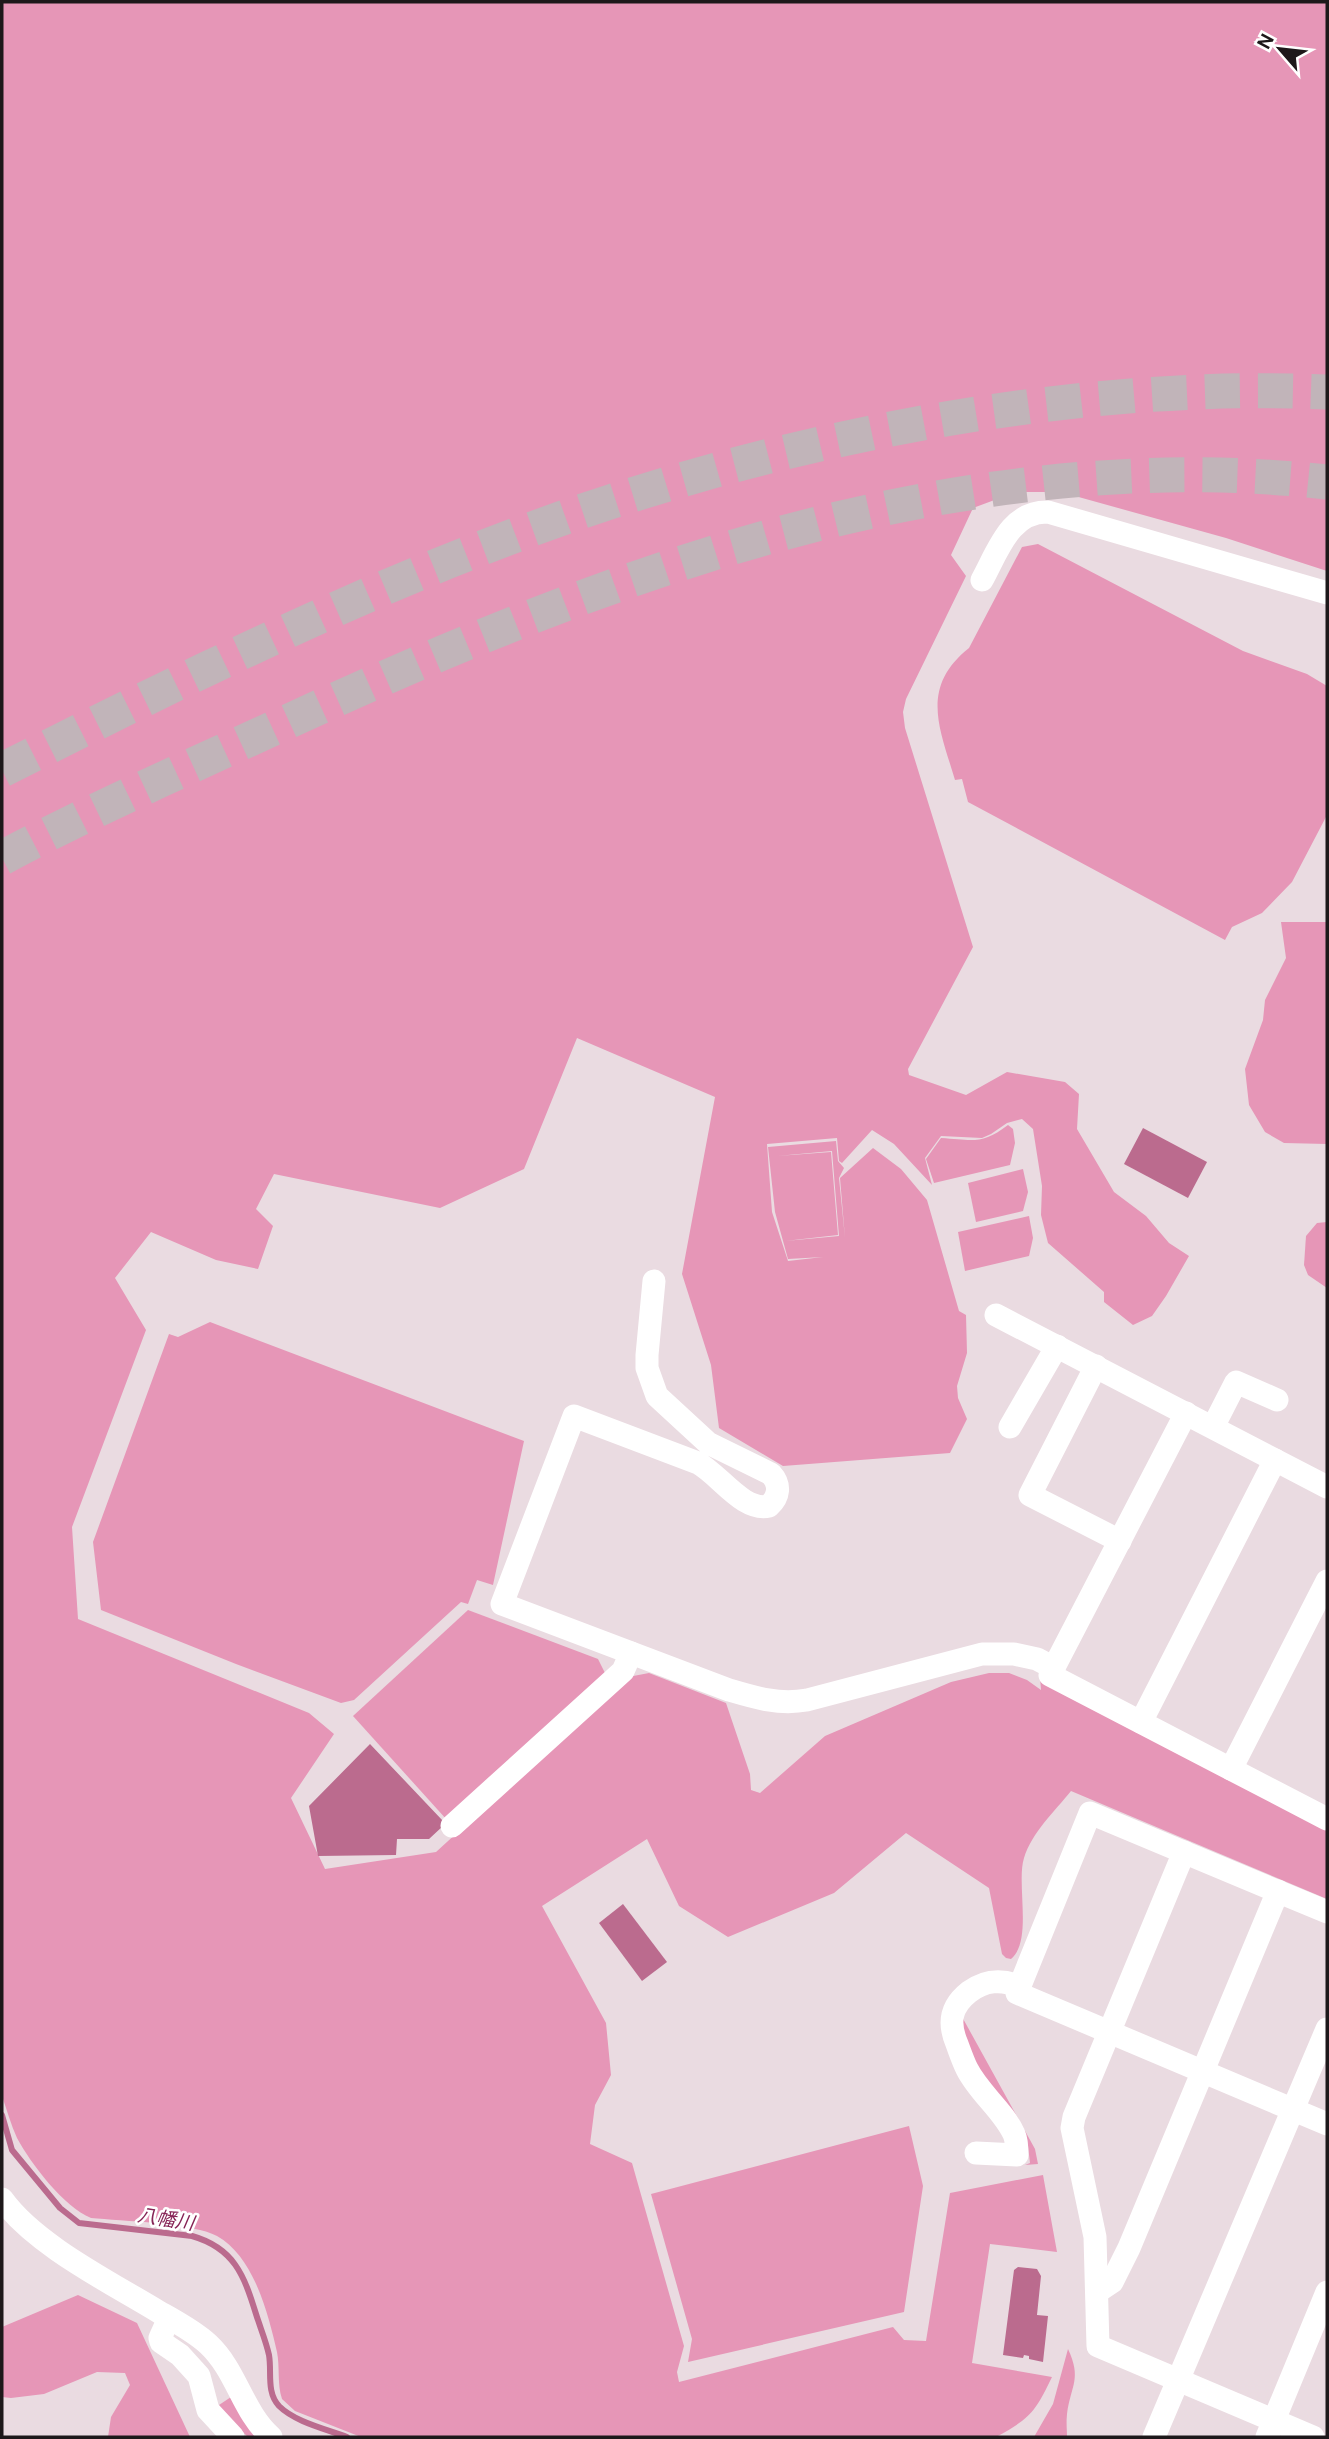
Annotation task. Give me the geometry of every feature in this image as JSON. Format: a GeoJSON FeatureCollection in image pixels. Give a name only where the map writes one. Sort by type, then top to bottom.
{"type":"FeatureCollection","features":[{"type":"Feature","properties":{"kind":"street"},"geometry":{"type":"LineString","coordinates":[[982,580],[1015,523],[1031,513],[1048,512],[1327,593]]}},
{"type":"Feature","properties":{"kind":"street"},"geometry":{"type":"LineString","coordinates":[[654,1281],[647,1368],[657,1396],[708,1443],[771,1474],[777,1482],[777,1495],[769,1506],[754,1507],[698,1463],[573,1416],[502,1604],[729,1690],[765,1701],[782,1703],[807,1700],[982,1654],[1014,1654],[1037,1659],[1054,1668]]}},
{"type":"Feature","properties":{"kind":"street"},"geometry":{"type":"LineString","coordinates":[[996,1315],[1327,1487]]}},
{"type":"Feature","properties":{"kind":"street"},"geometry":{"type":"LineString","coordinates":[[1010,1427],[1057,1346]]}},
{"type":"Feature","properties":{"kind":"street"},"geometry":{"type":"LineString","coordinates":[[1096,1366],[1030,1495],[1120,1541]]}},
{"type":"Feature","properties":{"kind":"street"},"geometry":{"type":"LineString","coordinates":[[1213,1427],[1236,1382],[1277,1400]]}},
{"type":"Feature","properties":{"kind":"street"},"geometry":{"type":"LineString","coordinates":[[1186,1413],[1050,1675],[1231,1769],[1325,1812]]}},
{"type":"Feature","properties":{"kind":"street"},"geometry":{"type":"LineString","coordinates":[[1141,1722],[1275,1460]]}},
{"type":"Feature","properties":{"kind":"street"},"geometry":{"type":"LineString","coordinates":[[1231,1769],[1327,1581]]}},
{"type":"Feature","properties":{"kind":"street"},"geometry":{"type":"LineString","coordinates":[[452,1826],[623,1671],[631,1653]]}},
{"type":"Feature","properties":{"kind":"street"},"geometry":{"type":"LineString","coordinates":[[1327,1912],[1090,1813],[1017,1993],[1327,2124]]}},
{"type":"Feature","properties":{"kind":"street"},"geometry":{"type":"LineString","coordinates":[[1184,1852],[1074,2117],[1072,2128],[1095,2237],[1098,2346],[1179,2380],[1270,2429],[1313,2437]]}},
{"type":"Feature","properties":{"kind":"street"},"geometry":{"type":"LineString","coordinates":[[1097,2291],[1112,2282],[1129,2248],[1278,1891]]}},
{"type":"Feature","properties":{"kind":"street"},"geometry":{"type":"LineString","coordinates":[[976,2153],[1017,2155],[1016,2140],[1010,2127],[967,2069],[952,2032],[951,2014],[964,1996],[977,1986],[993,1981],[1019,1986]]}},
{"type":"Feature","properties":{"kind":"street"},"geometry":{"type":"LineString","coordinates":[[1154,2437],[1327,2029]]}},
{"type":"Feature","properties":{"kind":"street"},"geometry":{"type":"LineString","coordinates":[[2,2199],[50,2244],[207,2343],[225,2361],[257,2424],[271,2437]]}},
{"type":"Feature","properties":{"kind":"street"},"geometry":{"type":"LineString","coordinates":[[1270,2429],[1327,2292]]}},
{"type":"Feature","properties":{"kind":"street"},"geometry":{"type":"LineString","coordinates":[[169,2318],[160,2338],[161,2342],[180,2355],[199,2376],[208,2410],[233,2437]]}},
{"type":"Feature","properties":{"kind":"shaded area"},"geometry":{"type":"Polygon","coordinates":[[[2,2],[1327,2],[1327,571],[1226,538],[1075,496],[1050,492],[1016,492],[973,508],[951,555],[966,576],[906,699],[903,712],[905,728],[973,947],[908,1069],[909,1075],[966,1095],[1007,1072],[1065,1082],[1079,1094],[1077,1129],[1114,1192],[1146,1216],[1169,1243],[1189,1256],[1152,1316],[1133,1325],[1104,1302],[1104,1292],[1048,1243],[1041,1215],[1042,1186],[1033,1129],[1022,1119],[1007,1123],[982,1138],[941,1136],[925,1158],[932,1185],[894,1144],[872,1130],[842,1163],[839,1161],[837,1138],[767,1144],[772,1212],[788,1261],[823,1257],[788,1259],[775,1212],[768,1147],[836,1141],[838,1161],[844,1168],[839,1178],[845,1238],[840,1178],[873,1148],[901,1169],[927,1200],[959,1311],[966,1315],[967,1353],[957,1386],[958,1398],[967,1419],[950,1453],[783,1466],[719,1428],[711,1365],[682,1274],[715,1097],[577,1038],[524,1169],[440,1208],[274,1174],[256,1209],[273,1226],[258,1269],[216,1260],[151,1232],[115,1278],[146,1330],[72,1527],[78,1619],[309,1713],[334,1734],[291,1798],[325,1869],[436,1852],[628,1677],[649,1673],[726,1703],[750,1774],[751,1790],[760,1793],[825,1736],[951,1682],[989,1673],[1009,1673],[1027,1680],[1041,1690],[1040,1677],[1327,1827],[1327,1899],[1071,1791],[1038,1831],[1024,1858],[1023,1926],[1018,1951],[1011,1959],[1002,1954],[989,1888],[906,1833],[834,1893],[728,1937],[679,1906],[647,1839],[542,1906],[606,2023],[611,2075],[595,2105],[590,2144],[632,2163],[684,2346],[677,2372],[679,2382],[893,2327],[904,2340],[926,2341],[950,2193],[1043,2175],[1057,2252],[990,2244],[972,2363],[1052,2377],[1036,2406],[1025,2419],[996,2437],[361,2437],[295,2411],[282,2399],[277,2352],[264,2304],[250,2272],[230,2245],[217,2236],[192,2228],[91,2218],[70,2205],[49,2184],[17,2138],[2,2096],[2,2]],[[832,1151],[777,1156],[831,1152],[838,1235],[785,1241],[839,1236],[832,1151]]]}},
{"type":"Feature","properties":{"kind":"shaded area"},"geometry":{"type":"Polygon","coordinates":[[[1038,544],[1243,651],[1307,674],[1327,686],[1327,815],[1292,882],[1262,913],[1232,927],[1225,940],[968,802],[962,779],[955,780],[938,710],[944,678],[953,663],[969,648],[1022,547],[1038,544]]]}},
{"type":"Feature","properties":{"kind":"shaded area"},"geometry":{"type":"Polygon","coordinates":[[[1281,922],[1327,922],[1327,1144],[1284,1143],[1265,1132],[1249,1105],[1245,1069],[1263,1020],[1265,1000],[1286,958],[1281,922]]]}},
{"type":"Feature","properties":{"kind":"shaded area"},"geometry":{"type":"Polygon","coordinates":[[[1008,1125],[1013,1129],[1015,1143],[1010,1165],[934,1183],[926,1159],[941,1138],[977,1140],[991,1136],[1008,1125]]]}},
{"type":"Feature","properties":{"kind":"shaded area"},"geometry":{"type":"Polygon","coordinates":[[[1143,1128],[1207,1162],[1188,1198],[1124,1164],[1143,1128]]]}},
{"type":"Feature","properties":{"kind":"shaded area"},"geometry":{"type":"Polygon","coordinates":[[[1023,1169],[1028,1192],[1023,1211],[976,1222],[968,1183],[1023,1169]]]}},
{"type":"Feature","properties":{"kind":"shaded area"},"geometry":{"type":"Polygon","coordinates":[[[1029,1216],[1033,1238],[1029,1256],[965,1271],[958,1232],[1029,1216]]]}},
{"type":"Feature","properties":{"kind":"shaded area"},"geometry":{"type":"Polygon","coordinates":[[[1327,1222],[1327,1288],[1308,1275],[1304,1265],[1306,1236],[1317,1223],[1327,1222]]]}},
{"type":"Feature","properties":{"kind":"shaded area"},"geometry":{"type":"Polygon","coordinates":[[[210,1322],[524,1441],[493,1585],[477,1580],[468,1604],[461,1602],[354,1700],[341,1703],[101,1610],[93,1542],[169,1334],[178,1337],[210,1322]]]}},
{"type":"Feature","properties":{"kind":"shaded area"},"geometry":{"type":"Polygon","coordinates":[[[468,1610],[598,1659],[605,1673],[447,1820],[353,1716],[468,1610]]]}},
{"type":"Feature","properties":{"kind":"shaded area"},"geometry":{"type":"Polygon","coordinates":[[[370,1744],[443,1821],[443,1826],[429,1839],[397,1839],[396,1855],[318,1856],[309,1806],[370,1744]]]}},
{"type":"Feature","properties":{"kind":"shaded area"},"geometry":{"type":"Polygon","coordinates":[[[623,1904],[667,1962],[642,1981],[599,1923],[623,1904]]]}},
{"type":"Feature","properties":{"kind":"shaded area"},"geometry":{"type":"Polygon","coordinates":[[[961,2015],[1035,2149],[1038,2164],[1025,2165],[1030,2163],[1027,2138],[977,2074],[965,2042],[961,2015]]]}},
{"type":"Feature","properties":{"kind":"shaded area"},"geometry":{"type":"Polygon","coordinates":[[[909,2126],[923,2186],[904,2312],[688,2362],[692,2339],[651,2194],[909,2126]]]}},
{"type":"Feature","properties":{"kind":"shaded area"},"geometry":{"type":"Polygon","coordinates":[[[1018,2267],[1037,2269],[1041,2276],[1037,2315],[1048,2316],[1043,2362],[1024,2355],[1023,2358],[1003,2355],[1014,2270],[1018,2267]]]}},
{"type":"Feature","properties":{"kind":"shaded area"},"geometry":{"type":"Polygon","coordinates":[[[78,2295],[137,2323],[190,2437],[108,2437],[111,2417],[130,2385],[125,2373],[97,2372],[44,2394],[2,2397],[2,2327],[78,2295]]]}},
{"type":"Feature","properties":{"kind":"shaded area"},"geometry":{"type":"Polygon","coordinates":[[[1068,2349],[1075,2375],[1067,2414],[1067,2437],[1034,2437],[1053,2404],[1068,2349]]]}},
{"type":"Feature","properties":{"kind":"shaded area"},"geometry":{"type":"Polygon","coordinates":[[[231,2397],[258,2437],[248,2437],[216,2407],[231,2397]]]}},
{"type":"Feature","properties":{"kind":"waterway","name":"八幡川"},"geometry":{"type":"LineString","coordinates":[[2,2115],[12,2150],[60,2208],[79,2223],[192,2236],[206,2241],[228,2256],[242,2275],[265,2339],[272,2395],[275,2400],[293,2416],[347,2437]]}},
{"type":"Feature","properties":{"kind":"tunnel"},"geometry":{"type":"LineString","coordinates":[[2,770],[226,660],[377,591],[531,529],[695,476],[873,432],[1056,403],[1238,391],[1327,392]]}},
{"type":"Feature","properties":{"kind":"tunnel"},"geometry":{"type":"LineString","coordinates":[[2,858],[137,791],[274,728],[526,619],[655,572],[786,532],[918,502],[1052,482],[1189,475],[1327,482]]}}]}
